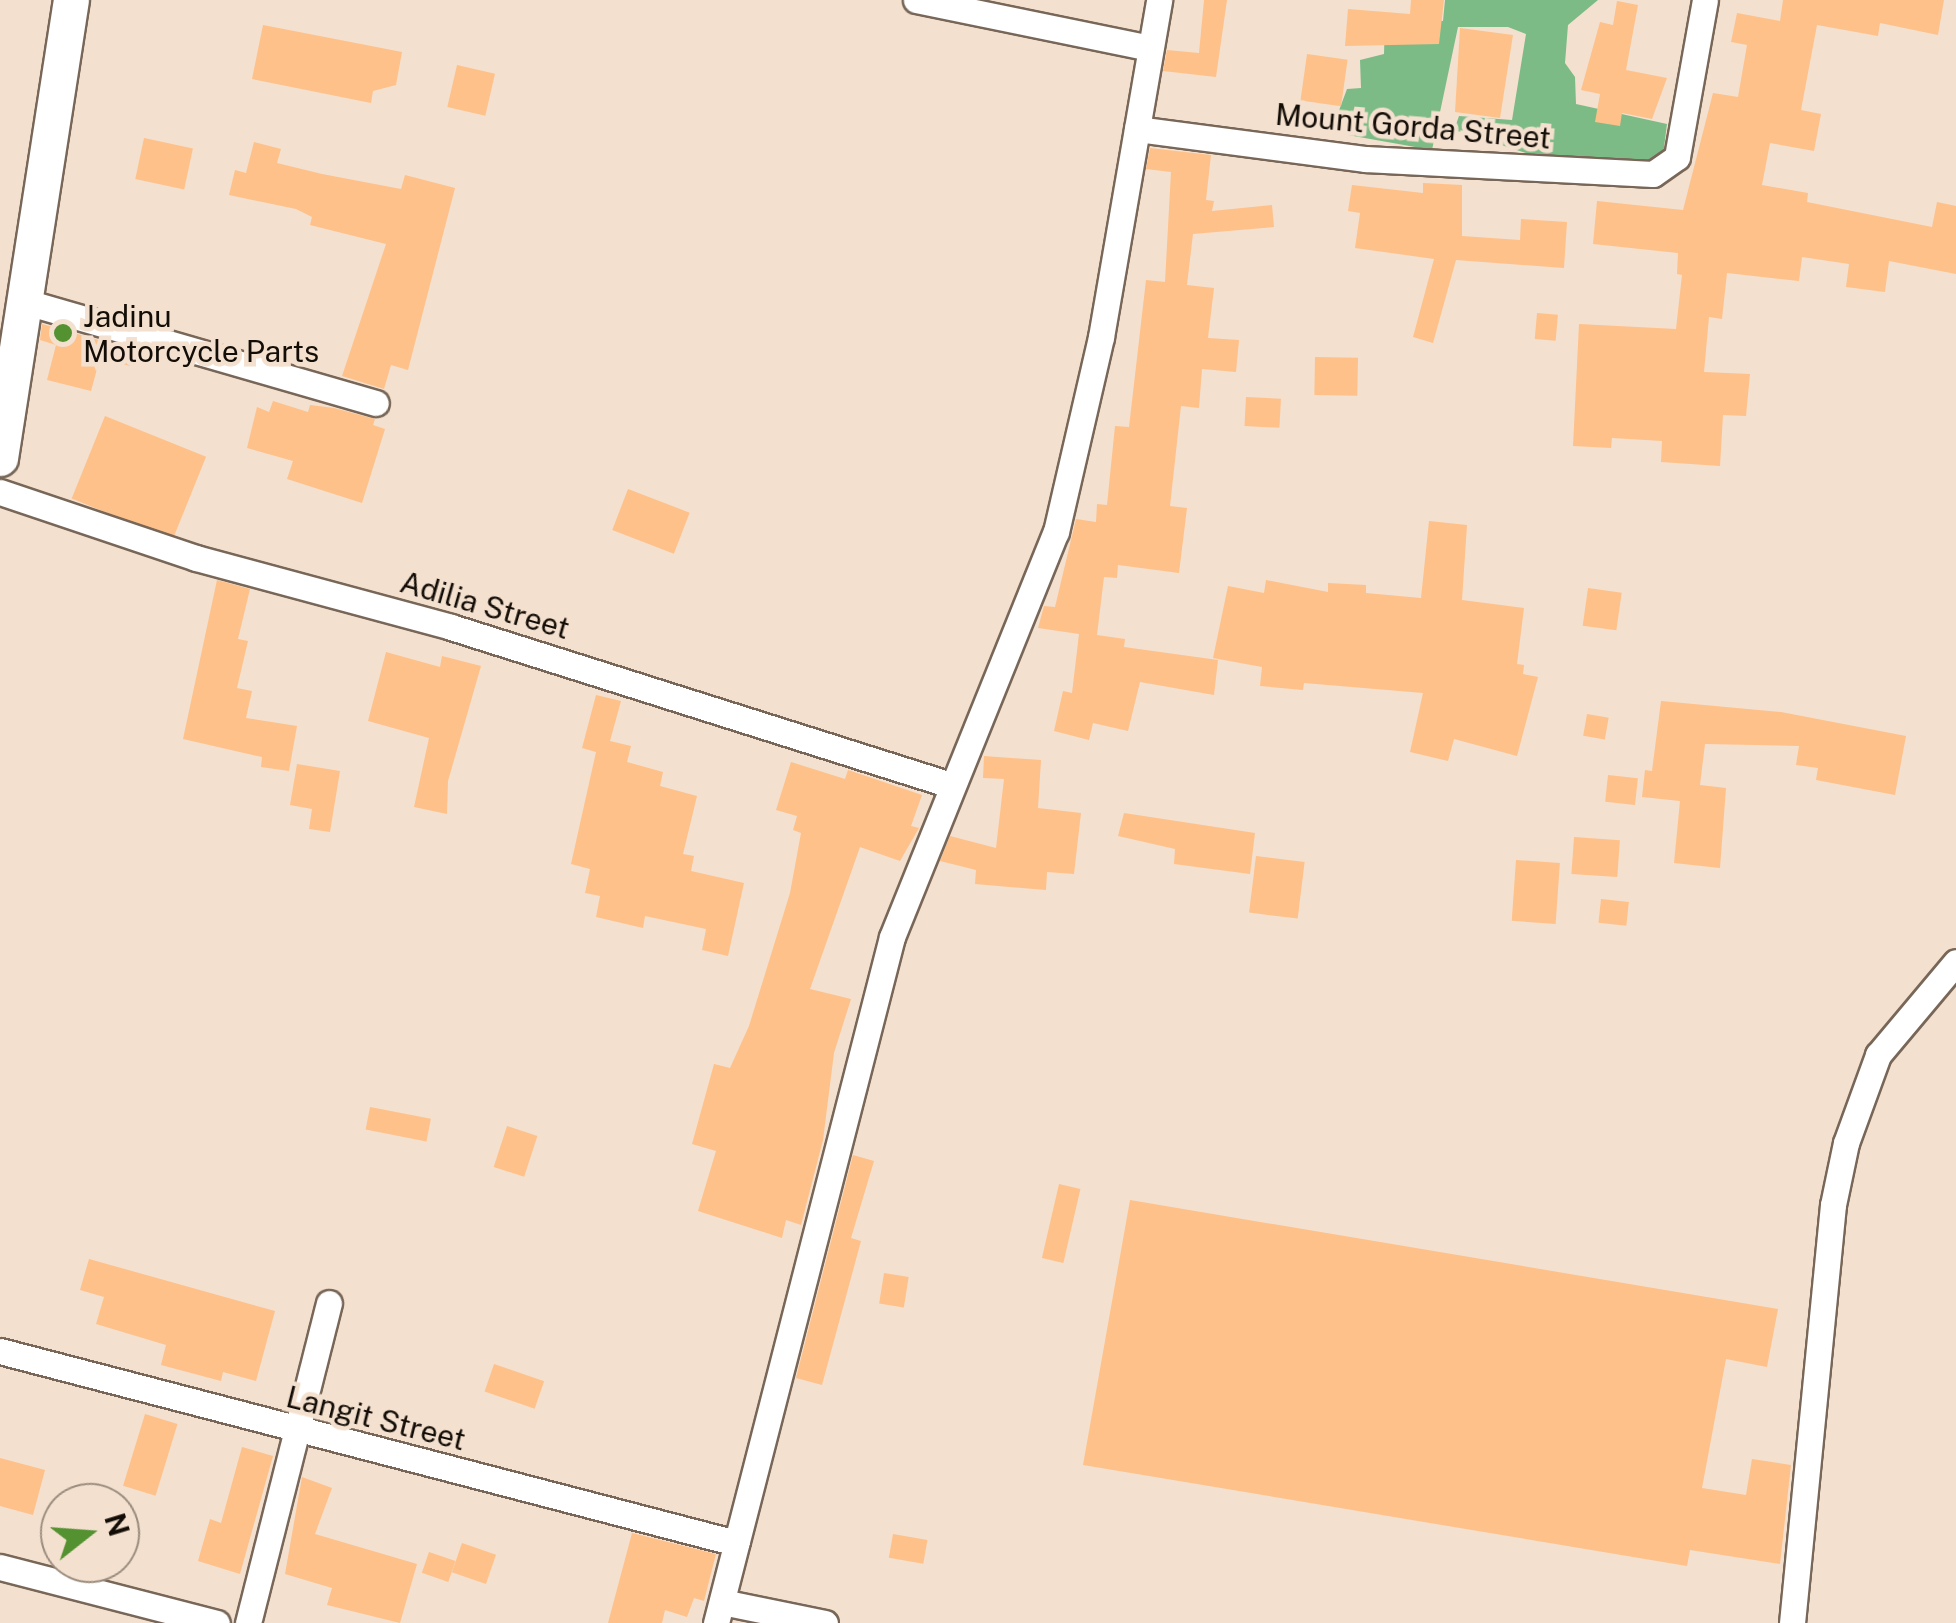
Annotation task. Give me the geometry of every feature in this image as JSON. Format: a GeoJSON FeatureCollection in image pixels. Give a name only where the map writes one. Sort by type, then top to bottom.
{"type":"FeatureCollection","features":[{"type":"Feature","properties":{"kind":"main road"},"geometry":{"type":"LineString","coordinates":[[0,458],[9,338],[26,302],[71,0]]}},
{"type":"Feature","properties":{"kind":"street"},"geometry":{"type":"LineString","coordinates":[[916,0],[1150,48]]}},
{"type":"Feature","properties":{"kind":"street"},"geometry":{"type":"LineString","coordinates":[[825,1623],[719,1613],[892,937],[951,784],[1027,617],[1056,532],[1101,337],[1159,0]]}},
{"type":"Feature","properties":{"kind":"street","name":"Mount Gorda Street"},"geometry":{"type":"LineString","coordinates":[[1137,129],[1520,172],[1653,174],[1676,158],[1706,0]]}},
{"type":"Feature","properties":{"kind":"street"},"geometry":{"type":"LineString","coordinates":[[26,302],[376,403]]}},
{"type":"Feature","properties":{"kind":"street","name":"Adilia Street"},"geometry":{"type":"LineString","coordinates":[[0,492],[196,558],[451,627],[951,784]]}},
{"type":"Feature","properties":{"kind":"street"},"geometry":{"type":"LineString","coordinates":[[1792,1623],[1833,1205],[1846,1142],[1878,1055],[1956,962]]}},
{"type":"Feature","properties":{"kind":"street"},"geometry":{"type":"LineString","coordinates":[[248,1623],[330,1303]]}},
{"type":"Feature","properties":{"kind":"street","name":"Langit Street"},"geometry":{"type":"LineString","coordinates":[[0,1351],[297,1432],[736,1543]]}},
{"type":"Feature","properties":{"kind":"street"},"geometry":{"type":"LineString","coordinates":[[0,1567],[216,1623]]}},
{"type":"Feature","properties":{"kind":"green space"},"geometry":{"type":"Polygon","coordinates":[[[1445,0],[1598,0],[1568,25],[1565,63],[1575,77],[1576,104],[1667,124],[1662,163],[1526,153],[1454,130],[1459,116],[1512,120],[1526,34],[1508,27],[1458,27],[1432,150],[1331,132],[1347,89],[1361,88],[1360,60],[1384,54],[1385,14],[1443,21],[1445,0]]]}},
{"type":"Feature","properties":{"kind":"building"},"geometry":{"type":"Polygon","coordinates":[[[1204,0],[1227,0],[1216,77],[1163,71],[1167,50],[1199,53],[1204,0]]]}},
{"type":"Feature","properties":{"kind":"building"},"geometry":{"type":"Polygon","coordinates":[[[1411,0],[1444,0],[1439,44],[1345,46],[1348,9],[1410,14],[1411,0]]]}},
{"type":"Feature","properties":{"kind":"building"},"geometry":{"type":"Polygon","coordinates":[[[1783,0],[1944,0],[1938,35],[1880,23],[1878,36],[1817,25],[1801,110],[1821,114],[1814,151],[1770,143],[1762,185],[1808,193],[1807,202],[1932,227],[1937,202],[1956,206],[1956,274],[1889,261],[1885,292],[1846,287],[1849,264],[1802,257],[1799,281],[1727,273],[1722,319],[1709,317],[1704,372],[1750,374],[1746,416],[1723,415],[1720,466],[1661,462],[1662,441],[1612,438],[1611,448],[1573,446],[1579,324],[1676,329],[1682,275],[1677,274],[1678,253],[1593,244],[1597,201],[1683,210],[1713,93],[1738,97],[1747,45],[1731,42],[1737,13],[1780,21],[1783,0]]]}},
{"type":"Feature","properties":{"kind":"building"},"geometry":{"type":"Polygon","coordinates":[[[1617,1],[1638,5],[1626,70],[1667,78],[1652,119],[1622,113],[1620,126],[1595,122],[1600,94],[1581,90],[1600,22],[1613,25],[1617,1]]]}},
{"type":"Feature","properties":{"kind":"building"},"geometry":{"type":"Polygon","coordinates":[[[263,25],[402,52],[396,85],[373,91],[371,103],[252,79],[263,25]]]}},
{"type":"Feature","properties":{"kind":"building"},"geometry":{"type":"Polygon","coordinates":[[[1460,28],[1513,35],[1500,118],[1455,112],[1460,28]]]}},
{"type":"Feature","properties":{"kind":"building"},"geometry":{"type":"Polygon","coordinates":[[[1307,54],[1348,60],[1341,106],[1300,101],[1307,54]]]}},
{"type":"Feature","properties":{"kind":"building"},"geometry":{"type":"Polygon","coordinates":[[[457,65],[495,74],[485,116],[447,107],[457,65]]]}},
{"type":"Feature","properties":{"kind":"building"},"geometry":{"type":"Polygon","coordinates":[[[144,138],[193,148],[184,189],[135,179],[144,138]]]}},
{"type":"Feature","properties":{"kind":"building"},"geometry":{"type":"Polygon","coordinates":[[[254,142],[281,149],[277,163],[322,174],[401,189],[405,175],[455,188],[408,370],[391,365],[384,389],[342,376],[386,244],[310,225],[312,217],[296,209],[229,195],[235,170],[246,173],[254,142]]]}},
{"type":"Feature","properties":{"kind":"building"},"geometry":{"type":"Polygon","coordinates":[[[1150,148],[1211,155],[1206,200],[1214,201],[1212,211],[1272,205],[1274,227],[1193,234],[1187,285],[1214,288],[1208,338],[1239,340],[1236,372],[1202,369],[1199,408],[1181,406],[1170,506],[1187,508],[1179,573],[1118,565],[1117,578],[1104,577],[1097,635],[1125,639],[1124,647],[1218,660],[1214,695],[1140,682],[1128,731],[1093,723],[1089,740],[1054,731],[1063,691],[1072,693],[1079,634],[1038,628],[1044,606],[1055,607],[1076,519],[1096,522],[1097,504],[1107,505],[1115,426],[1129,427],[1146,280],[1165,282],[1171,172],[1146,169],[1150,148]]]}},
{"type":"Feature","properties":{"kind":"building"},"geometry":{"type":"Polygon","coordinates":[[[1423,183],[1462,185],[1462,236],[1520,240],[1521,219],[1567,222],[1564,268],[1456,260],[1433,343],[1413,337],[1434,259],[1355,248],[1360,213],[1348,211],[1352,185],[1423,193],[1423,183]]]}},
{"type":"Feature","properties":{"kind":"building"},"geometry":{"type":"Polygon","coordinates":[[[1537,313],[1558,315],[1556,341],[1535,339],[1537,313]]]}},
{"type":"Feature","properties":{"kind":"building"},"geometry":{"type":"Polygon","coordinates":[[[42,324],[134,350],[130,366],[100,358],[91,391],[47,380],[56,345],[40,340],[42,324]]]}},
{"type":"Feature","properties":{"kind":"building"},"geometry":{"type":"Polygon","coordinates":[[[1315,357],[1358,358],[1357,396],[1314,395],[1315,357]]]}},
{"type":"Feature","properties":{"kind":"building"},"geometry":{"type":"Polygon","coordinates":[[[1246,397],[1281,399],[1279,428],[1244,426],[1246,397]]]}},
{"type":"Feature","properties":{"kind":"building"},"geometry":{"type":"Polygon","coordinates":[[[273,401],[308,412],[310,405],[334,408],[375,419],[373,425],[385,429],[362,503],[287,479],[293,461],[247,448],[257,407],[269,412],[273,401]]]}},
{"type":"Feature","properties":{"kind":"building"},"geometry":{"type":"Polygon","coordinates":[[[105,416],[206,457],[173,539],[72,499],[105,416]]]}},
{"type":"Feature","properties":{"kind":"building"},"geometry":{"type":"Polygon","coordinates":[[[628,489],[690,513],[674,554],[612,530],[628,489]]]}},
{"type":"Feature","properties":{"kind":"building"},"geometry":{"type":"Polygon","coordinates":[[[1429,521],[1467,525],[1462,600],[1524,608],[1517,664],[1524,665],[1523,674],[1538,677],[1517,756],[1454,739],[1448,761],[1410,752],[1423,693],[1304,683],[1303,690],[1260,686],[1262,667],[1213,658],[1228,586],[1264,593],[1266,580],[1328,592],[1328,583],[1366,585],[1366,593],[1421,598],[1429,521]]]}},
{"type":"Feature","properties":{"kind":"building"},"geometry":{"type":"Polygon","coordinates":[[[217,580],[250,589],[238,639],[248,641],[237,688],[252,691],[246,718],[297,726],[289,771],[261,767],[262,757],[183,739],[217,580]]]}},
{"type":"Feature","properties":{"kind":"building"},"geometry":{"type":"Polygon","coordinates":[[[1588,588],[1622,593],[1616,630],[1583,626],[1588,588]]]}},
{"type":"Feature","properties":{"kind":"building"},"geometry":{"type":"Polygon","coordinates":[[[386,652],[440,667],[442,656],[481,666],[448,781],[447,814],[414,807],[429,738],[368,721],[386,652]]]}},
{"type":"Feature","properties":{"kind":"building"},"geometry":{"type":"Polygon","coordinates":[[[596,695],[621,701],[610,741],[631,746],[627,762],[663,772],[660,786],[697,796],[683,854],[694,856],[691,871],[744,883],[728,956],[702,950],[706,929],[645,916],[643,928],[596,917],[600,896],[585,893],[590,869],[571,864],[596,752],[582,748],[596,695]]]}},
{"type":"Feature","properties":{"kind":"building"},"geometry":{"type":"Polygon","coordinates":[[[1661,701],[1781,712],[1906,736],[1895,795],[1816,780],[1818,768],[1796,765],[1799,746],[1705,744],[1700,785],[1726,788],[1720,868],[1674,863],[1680,801],[1642,797],[1645,770],[1652,771],[1661,701]]]}},
{"type":"Feature","properties":{"kind":"building"},"geometry":{"type":"Polygon","coordinates":[[[1587,714],[1609,718],[1605,739],[1583,736],[1587,714]]]}},
{"type":"Feature","properties":{"kind":"building"},"geometry":{"type":"Polygon","coordinates":[[[984,756],[1041,760],[1038,808],[1081,813],[1074,874],[1047,872],[1046,890],[975,884],[976,870],[940,861],[950,836],[996,848],[1004,779],[983,778],[984,756]]]}},
{"type":"Feature","properties":{"kind":"building"},"geometry":{"type":"Polygon","coordinates":[[[791,762],[845,779],[848,770],[922,795],[911,826],[919,828],[900,861],[860,847],[810,989],[851,999],[834,1053],[823,1140],[801,1225],[786,1220],[782,1238],[698,1211],[716,1151],[692,1144],[714,1064],[730,1068],[749,1026],[790,893],[801,833],[793,830],[797,816],[776,810],[791,762]]]}},
{"type":"Feature","properties":{"kind":"building"},"geometry":{"type":"Polygon","coordinates":[[[297,764],[340,771],[330,832],[309,829],[312,809],[290,805],[297,764]]]}},
{"type":"Feature","properties":{"kind":"building"},"geometry":{"type":"Polygon","coordinates":[[[1608,775],[1638,778],[1635,805],[1605,802],[1608,775]]]}},
{"type":"Feature","properties":{"kind":"building"},"geometry":{"type":"Polygon","coordinates":[[[1124,813],[1255,833],[1250,874],[1174,864],[1175,849],[1118,836],[1124,813]]]}},
{"type":"Feature","properties":{"kind":"building"},"geometry":{"type":"Polygon","coordinates":[[[1574,837],[1620,840],[1617,877],[1571,874],[1574,837]]]}},
{"type":"Feature","properties":{"kind":"building"},"geometry":{"type":"Polygon","coordinates":[[[1256,856],[1305,862],[1298,919],[1249,913],[1256,856]]]}},
{"type":"Feature","properties":{"kind":"building"},"geometry":{"type":"Polygon","coordinates":[[[1516,860],[1560,863],[1556,924],[1512,921],[1516,860]]]}},
{"type":"Feature","properties":{"kind":"building"},"geometry":{"type":"Polygon","coordinates":[[[1601,899],[1629,902],[1626,926],[1598,923],[1601,899]]]}},
{"type":"Feature","properties":{"kind":"building"},"geometry":{"type":"Polygon","coordinates":[[[370,1107],[431,1119],[426,1141],[366,1130],[370,1107]]]}},
{"type":"Feature","properties":{"kind":"building"},"geometry":{"type":"Polygon","coordinates":[[[507,1126],[537,1136],[524,1177],[494,1167],[507,1126]]]}},
{"type":"Feature","properties":{"kind":"building"},"geometry":{"type":"Polygon","coordinates":[[[853,1155],[874,1161],[851,1238],[861,1241],[822,1385],[796,1378],[853,1155]]]}},
{"type":"Feature","properties":{"kind":"building"},"geometry":{"type":"Polygon","coordinates":[[[1059,1184],[1080,1189],[1063,1263],[1042,1258],[1059,1184]]]}},
{"type":"Feature","properties":{"kind":"building"},"geometry":{"type":"Polygon","coordinates":[[[1130,1200],[1778,1309],[1767,1367],[1726,1359],[1702,1488],[1746,1495],[1752,1459],[1791,1465],[1780,1564],[1690,1550],[1687,1566],[1083,1465],[1130,1200]]]}},
{"type":"Feature","properties":{"kind":"building"},"geometry":{"type":"Polygon","coordinates":[[[89,1259],[275,1311],[256,1381],[223,1372],[221,1381],[161,1365],[166,1345],[96,1324],[104,1297],[80,1290],[89,1259]]]}},
{"type":"Feature","properties":{"kind":"building"},"geometry":{"type":"Polygon","coordinates":[[[884,1273],[909,1277],[904,1308],[879,1304],[884,1273]]]}},
{"type":"Feature","properties":{"kind":"building"},"geometry":{"type":"Polygon","coordinates":[[[494,1364],[544,1381],[535,1409],[485,1391],[494,1364]]]}},
{"type":"Feature","properties":{"kind":"building"},"geometry":{"type":"Polygon","coordinates":[[[145,1414],[178,1424],[156,1496],[140,1491],[140,1483],[124,1483],[145,1414]]]}},
{"type":"Feature","properties":{"kind":"building"},"geometry":{"type":"Polygon","coordinates":[[[242,1447],[273,1456],[240,1574],[198,1561],[210,1519],[221,1523],[242,1447]]]}},
{"type":"Feature","properties":{"kind":"building"},"geometry":{"type":"Polygon","coordinates":[[[0,1458],[45,1470],[33,1515],[0,1506],[0,1458]]]}},
{"type":"Feature","properties":{"kind":"building"},"geometry":{"type":"Polygon","coordinates":[[[302,1477],[332,1488],[315,1534],[417,1564],[400,1623],[327,1605],[332,1588],[285,1574],[302,1477]]]}},
{"type":"Feature","properties":{"kind":"building"},"geometry":{"type":"Polygon","coordinates":[[[632,1533],[716,1554],[704,1601],[694,1598],[687,1617],[665,1610],[662,1623],[608,1623],[632,1533]]]}},
{"type":"Feature","properties":{"kind":"building"},"geometry":{"type":"Polygon","coordinates":[[[893,1534],[927,1540],[923,1564],[889,1558],[893,1534]]]}},
{"type":"Feature","properties":{"kind":"building"},"geometry":{"type":"Polygon","coordinates":[[[462,1543],[496,1555],[486,1584],[452,1572],[462,1543]]]}},
{"type":"Feature","properties":{"kind":"building"},"geometry":{"type":"Polygon","coordinates":[[[429,1552],[455,1561],[448,1582],[422,1573],[429,1552]]]}},
{"type":"Feature","properties":{"kind":"place","name":"Jadinu Motorcycle Parts"},"geometry":{"type":"Point","coordinates":[63,333]}}]}
